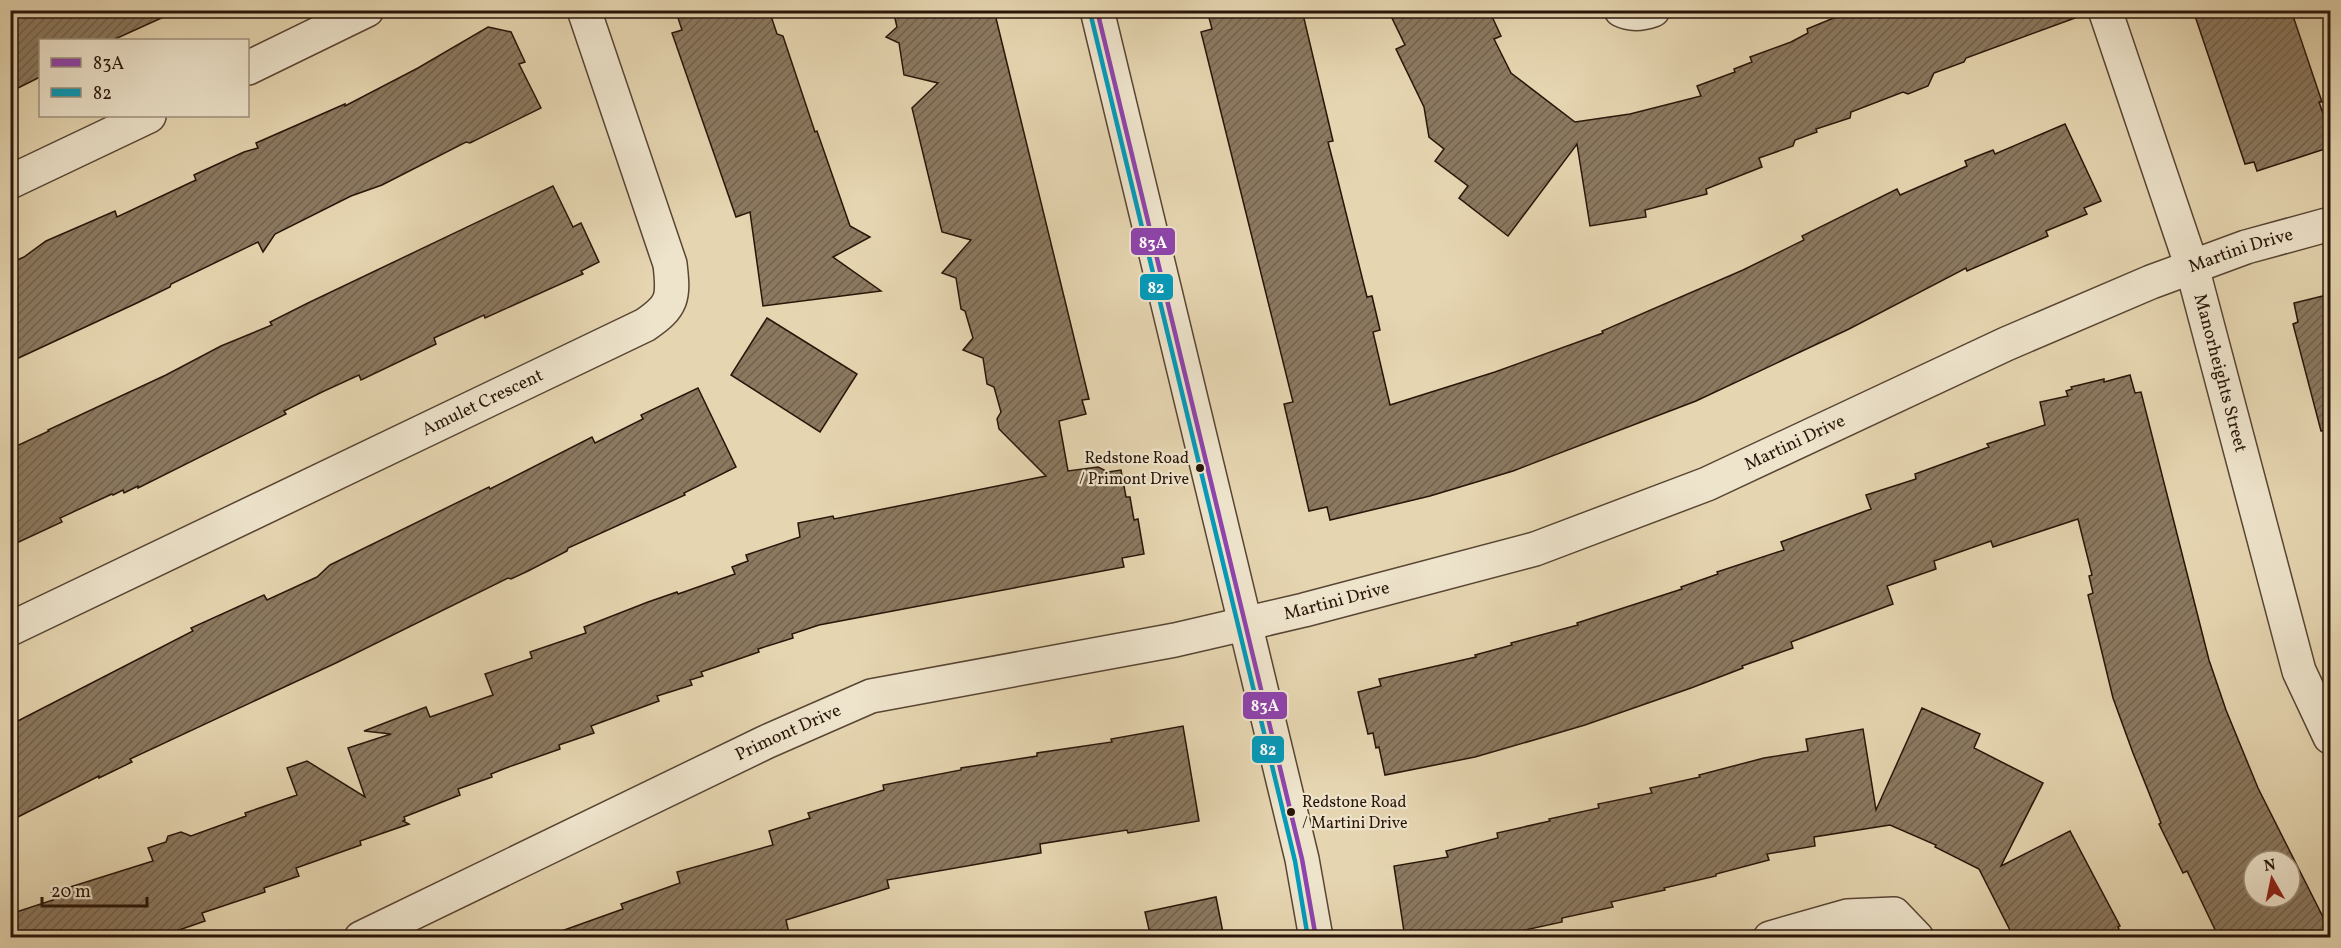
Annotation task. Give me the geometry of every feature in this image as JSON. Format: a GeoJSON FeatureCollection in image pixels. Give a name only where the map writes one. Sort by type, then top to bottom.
{"type":"FeatureCollection","features":[{"type":"Feature","properties":{"kind":"street"},"geometry":{"type":"LineString","coordinates":[[249,68],[367,10]]}},
{"type":"Feature","properties":{"kind":"street","name":"Amulet Crescent"},"geometry":{"type":"LineString","coordinates":[[10,629],[645,325],[660,315],[671,302],[673,290],[670,264],[584,10]]}},
{"type":"Feature","properties":{"kind":"street"},"geometry":{"type":"LineString","coordinates":[[1097,10],[1302,860],[1316,938]]}},
{"type":"Feature","properties":{"kind":"street"},"geometry":{"type":"LineString","coordinates":[[1621,10],[1635,13],[1653,10]]}},
{"type":"Feature","properties":{"kind":"street","name":"Manorheights Street"},"geometry":{"type":"LineString","coordinates":[[2105,10],[2193,267],[2299,671],[2331,736]]}},
{"type":"Feature","properties":{"kind":"street"},"geometry":{"type":"LineString","coordinates":[[10,182],[147,117]]}},
{"type":"Feature","properties":{"kind":"street","name":"Martini Drive"},"geometry":{"type":"LineString","coordinates":[[1246,623],[1535,549],[1557,541],[1707,484],[2006,344],[2139,287],[2246,247],[2331,224]]}},
{"type":"Feature","properties":{"kind":"street","name":"Primont Drive"},"geometry":{"type":"LineString","coordinates":[[361,938],[766,742],[871,696],[1175,640],[1246,623]]}},
{"type":"Feature","properties":{"kind":"street"},"geometry":{"type":"LineString","coordinates":[[1770,938],[1847,916],[1894,914],[1917,938]]}},
{"type":"Feature","properties":{"kind":"building"},"geometry":{"type":"Polygon","coordinates":[[[10,10],[179,10],[115,39],[39,39],[39,78],[10,92],[10,10]]]}},
{"type":"Feature","properties":{"kind":"building"},"geometry":{"type":"Polygon","coordinates":[[[698,10],[769,10],[777,34],[783,36],[850,226],[870,237],[833,257],[881,291],[763,306],[750,212],[736,217],[672,33],[682,30],[678,18],[698,10]]]}},
{"type":"Feature","properties":{"kind":"building"},"geometry":{"type":"Polygon","coordinates":[[[893,10],[994,10],[1089,399],[1082,400],[1086,414],[1059,421],[1068,471],[1098,467],[1108,472],[1121,470],[1126,497],[1130,497],[1134,520],[1138,519],[1144,554],[1122,558],[1124,567],[819,625],[792,634],[793,638],[758,649],[759,652],[701,672],[703,676],[690,680],[692,685],[657,696],[659,701],[591,726],[594,733],[559,745],[560,749],[506,768],[491,774],[492,777],[458,789],[460,795],[404,817],[403,821],[409,824],[360,841],[361,845],[296,868],[299,876],[264,888],[265,892],[202,913],[205,921],[156,938],[10,938],[10,914],[53,900],[51,893],[153,861],[148,848],[166,842],[168,836],[181,832],[191,836],[246,816],[245,813],[297,795],[287,768],[307,761],[365,797],[348,748],[391,734],[364,731],[426,707],[430,717],[493,695],[485,674],[532,658],[530,652],[586,633],[584,627],[648,602],[735,574],[732,567],[748,561],[746,555],[800,537],[798,523],[833,516],[834,519],[1046,476],[999,429],[997,419],[1001,412],[994,387],[987,384],[983,358],[963,350],[973,338],[965,311],[961,309],[956,278],[942,273],[971,240],[942,232],[912,108],[938,83],[904,75],[899,43],[886,37],[897,27],[893,10]]]}},
{"type":"Feature","properties":{"kind":"building"},"geometry":{"type":"Polygon","coordinates":[[[1207,10],[1302,10],[1333,141],[1328,142],[1367,297],[1372,296],[1380,330],[1373,332],[1390,405],[1495,372],[1603,333],[1602,331],[1743,270],[1804,240],[1802,236],[1897,189],[1900,195],[1967,166],[1965,161],[1993,150],[1995,154],[2065,124],[2101,201],[2084,208],[2087,214],[2046,231],[2048,236],[1967,271],[1966,268],[1849,329],[1696,401],[1513,471],[1430,496],[1330,520],[1327,507],[1309,511],[1284,404],[1293,402],[1201,32],[1212,29],[1207,10]]]}},
{"type":"Feature","properties":{"kind":"building"},"geometry":{"type":"Polygon","coordinates":[[[1388,10],[1489,10],[1501,36],[1494,39],[1511,73],[1575,122],[1630,114],[1701,96],[1697,86],[1735,72],[1734,69],[1752,62],[1750,57],[1791,42],[1808,33],[1807,29],[1853,10],[2085,10],[2086,14],[1966,58],[1964,62],[1934,73],[1928,86],[1908,94],[1903,92],[1851,112],[1850,118],[1816,129],[1817,132],[1795,140],[1793,146],[1759,158],[1762,167],[1706,189],[1707,194],[1645,210],[1646,217],[1590,226],[1577,144],[1508,236],[1459,198],[1468,186],[1435,161],[1444,149],[1429,137],[1424,107],[1396,49],[1405,45],[1388,10]]]}},
{"type":"Feature","properties":{"kind":"building"},"geometry":{"type":"Polygon","coordinates":[[[2193,10],[2291,10],[2322,102],[2319,102],[2331,136],[2331,147],[2257,171],[2254,162],[2245,164],[2193,10]]]}},
{"type":"Feature","properties":{"kind":"building"},"geometry":{"type":"Polygon","coordinates":[[[488,27],[511,32],[525,62],[519,64],[541,108],[470,143],[466,142],[382,185],[351,196],[275,234],[263,252],[258,242],[139,302],[10,362],[10,263],[24,257],[46,241],[115,211],[117,217],[196,180],[194,175],[258,148],[256,143],[345,104],[345,106],[418,68],[488,27]]]}},
{"type":"Feature","properties":{"kind":"building"},"geometry":{"type":"Polygon","coordinates":[[[553,186],[573,227],[581,223],[599,262],[581,271],[583,274],[434,338],[436,344],[361,380],[359,375],[322,392],[284,411],[286,414],[138,488],[138,486],[124,493],[123,490],[112,494],[60,518],[62,522],[10,546],[10,449],[166,375],[221,346],[272,325],[270,322],[308,303],[553,186]]]}},
{"type":"Feature","properties":{"kind":"building"},"geometry":{"type":"Polygon","coordinates":[[[2331,294],[2331,430],[2321,431],[2293,324],[2298,322],[2294,303],[2331,294]]]}},
{"type":"Feature","properties":{"kind":"building"},"geometry":{"type":"Polygon","coordinates":[[[767,318],[857,374],[820,432],[731,375],[767,318]]]}},
{"type":"Feature","properties":{"kind":"building"},"geometry":{"type":"Polygon","coordinates":[[[2130,375],[2135,393],[2141,392],[2209,660],[2226,710],[2258,788],[2289,849],[2242,849],[2242,909],[2302,909],[2302,875],[2331,933],[2331,938],[2219,938],[2187,871],[2183,873],[2159,824],[2161,823],[2113,698],[2088,595],[2093,593],[2089,576],[2092,575],[2078,519],[1993,547],[1991,541],[1934,561],[1936,569],[1887,586],[1893,604],[1791,642],[1793,648],[1742,666],[1743,668],[1691,688],[1585,725],[1475,757],[1385,775],[1379,747],[1376,748],[1373,733],[1368,734],[1358,692],[1381,686],[1379,679],[1476,657],[1475,655],[1512,645],[1511,643],[1578,625],[1577,623],[1682,589],[1681,587],[1718,574],[1717,572],[1784,550],[1781,542],[1871,509],[1866,495],[1916,479],[1915,474],[1989,447],[1987,444],[2045,425],[2040,402],[2068,396],[2066,391],[2072,389],[2071,387],[2104,379],[2104,382],[2130,375]]]}},
{"type":"Feature","properties":{"kind":"building"},"geometry":{"type":"Polygon","coordinates":[[[698,388],[736,467],[684,493],[685,495],[568,548],[567,551],[528,571],[511,579],[508,578],[338,662],[130,759],[132,762],[10,821],[10,725],[193,631],[191,628],[264,595],[267,600],[317,577],[330,565],[489,487],[490,489],[592,437],[595,443],[643,419],[641,415],[698,388]]]}},
{"type":"Feature","properties":{"kind":"building"},"geometry":{"type":"Polygon","coordinates":[[[1922,708],[1980,734],[1974,748],[2043,783],[2001,866],[2070,831],[2120,926],[2118,927],[2123,938],[2014,938],[1979,869],[1935,847],[1936,845],[1890,825],[1814,837],[1815,846],[1767,854],[1769,860],[1716,874],[1716,876],[1664,888],[1665,890],[1611,902],[1613,907],[1562,918],[1562,922],[1489,938],[1405,938],[1394,866],[1448,857],[1446,851],[1498,838],[1497,833],[1599,808],[1598,804],[1652,793],[1650,788],[1700,777],[1699,775],[1764,758],[1808,751],[1806,739],[1863,729],[1876,810],[1922,708]]]}},
{"type":"Feature","properties":{"kind":"building"},"geometry":{"type":"Polygon","coordinates":[[[1183,726],[1199,821],[1040,844],[1041,853],[887,880],[889,888],[786,920],[790,938],[554,938],[553,934],[623,909],[621,904],[680,883],[677,872],[773,845],[769,831],[810,818],[808,813],[884,790],[883,785],[961,770],[961,768],[1037,756],[1037,753],[1112,742],[1111,739],[1183,726]]]}},
{"type":"Feature","properties":{"kind":"building"},"geometry":{"type":"Polygon","coordinates":[[[1216,897],[1224,938],[1151,938],[1145,912],[1216,897]]]}},
{"type":"Feature","properties":{"kind":"transit line","name":"83A"},"geometry":{"type":"LineString","coordinates":[[1097,10],[1302,859],[1316,938]]}},
{"type":"Feature","properties":{"kind":"transit line","name":"82"},"geometry":{"type":"LineString","coordinates":[[1090,12],[1295,861],[1308,938]]}},
{"type":"Feature","properties":{"kind":"place","name":"Redstone Road / Primont Drive"},"geometry":{"type":"Point","coordinates":[1200,468]}},
{"type":"Feature","properties":{"kind":"place","name":"Redstone Road / Martini Drive"},"geometry":{"type":"Point","coordinates":[1291,812]}}]}
